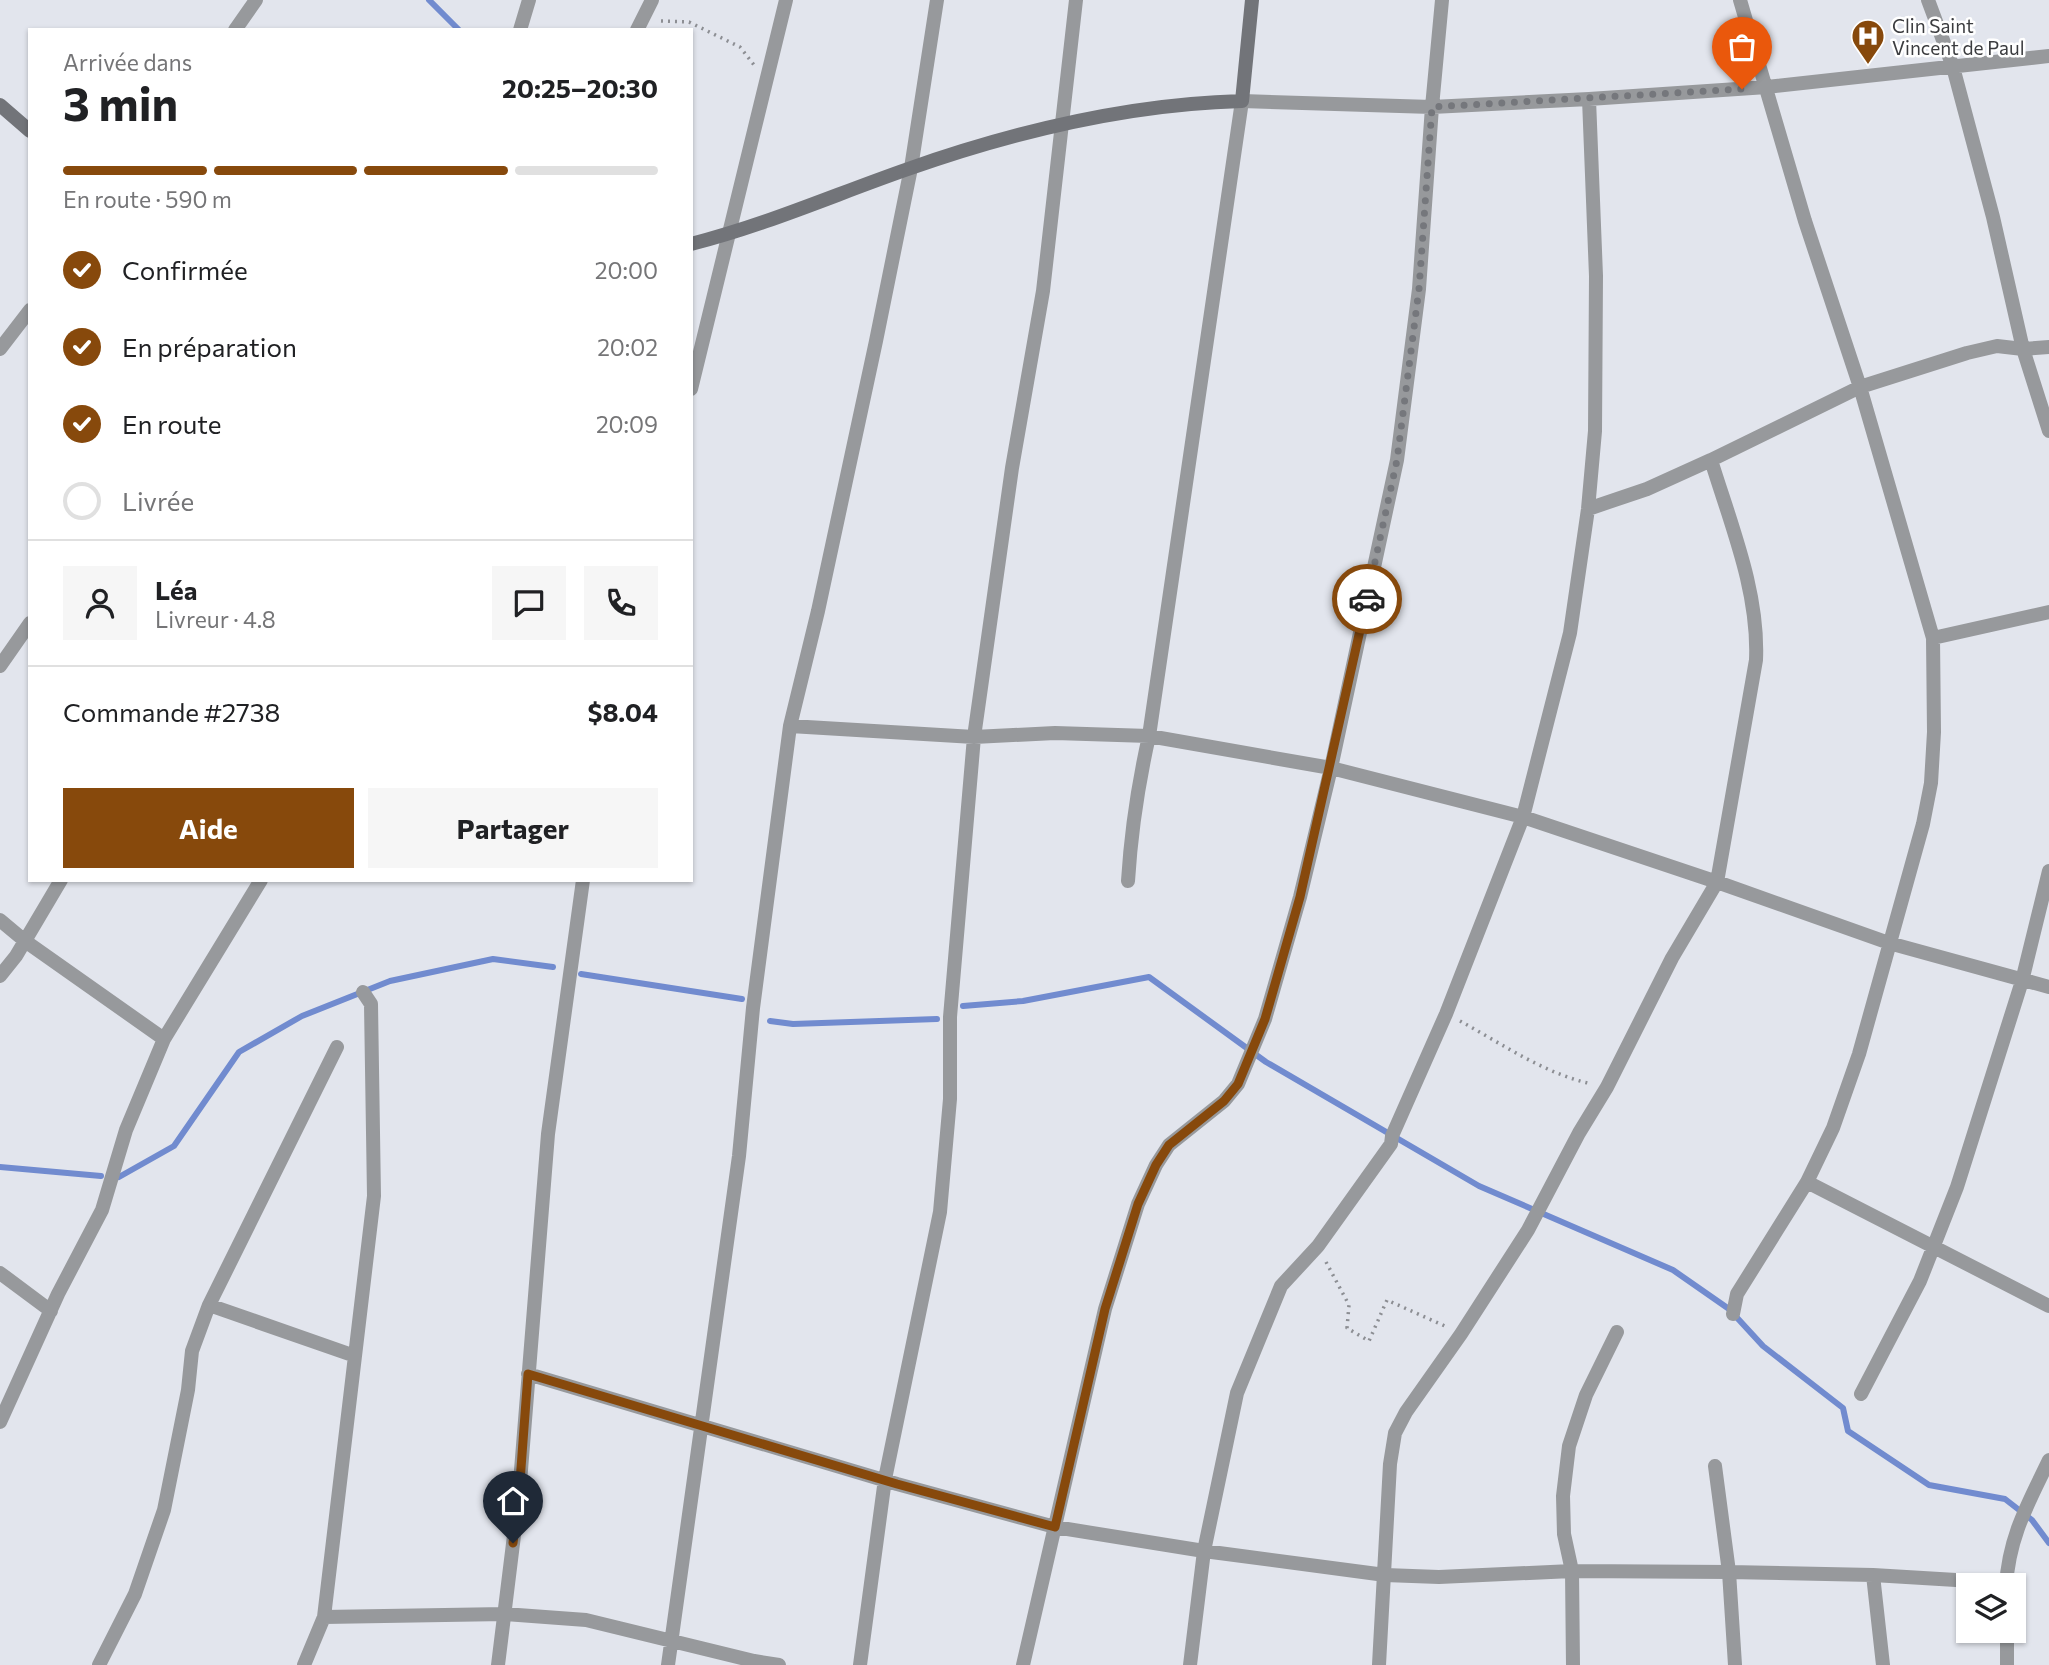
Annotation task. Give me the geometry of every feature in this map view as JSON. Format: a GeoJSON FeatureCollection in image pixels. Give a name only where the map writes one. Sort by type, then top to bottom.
{"type":"FeatureCollection","features":[{"type":"Feature","properties":{"kind":"street"},"geometry":{"type":"LineString","coordinates":[[236,28],[256,0]]}},
{"type":"Feature","properties":{"kind":"street"},"geometry":{"type":"LineString","coordinates":[[521,28],[529,0]]}},
{"type":"Feature","properties":{"kind":"street"},"geometry":{"type":"LineString","coordinates":[[639,25],[652,0]]}},
{"type":"Feature","properties":{"kind":"street"},"geometry":{"type":"LineString","coordinates":[[693,381],[786,0]]}},
{"type":"Feature","properties":{"kind":"street"},"geometry":{"type":"LineString","coordinates":[[668,1665],[739,1156],[753,1008],[790,726],[848,477],[911,168],[937,0]]}},
{"type":"Feature","properties":{"kind":"street"},"geometry":{"type":"LineString","coordinates":[[860,1665],[885,1479],[940,1212],[950,1099],[950,1017],[974,737],[1012,467],[1043,291],[1076,0]]}},
{"type":"Feature","properties":{"kind":"street"},"geometry":{"type":"LineString","coordinates":[[1128,881],[1138,784],[1149,736],[1242,101],[1252,0]]}},
{"type":"Feature","properties":{"kind":"street"},"geometry":{"type":"LineString","coordinates":[[1023,1665],[1105,1309],[1138,1204],[1156,1165],[1169,1145],[1224,1101],[1238,1084],[1265,1019],[1300,897],[1331,768],[1397,460],[1419,289],[1442,0]]}},
{"type":"Feature","properties":{"kind":"street"},"geometry":{"type":"LineString","coordinates":[[1733,1314],[1737,1294],[1807,1182],[1833,1128],[1860,1054],[1923,824],[1934,732],[1933,638],[1860,387],[1805,222],[1740,0]]}},
{"type":"Feature","properties":{"kind":"street"},"geometry":{"type":"LineString","coordinates":[[1928,0],[1953,67],[1993,217],[2023,349],[2049,431]]}},
{"type":"Feature","properties":{"kind":"street"},"geometry":{"type":"LineString","coordinates":[[693,243],[728,234],[911,168],[1060,123],[1199,103],[1242,101],[1432,107],[1589,99],[1767,88],[2049,56]]}},
{"type":"Feature","properties":{"kind":"street"},"geometry":{"type":"LineString","coordinates":[[1190,1665],[1204,1551],[1237,1393],[1281,1286],[1318,1246],[1391,1144],[1446,1014],[1523,817],[1570,632],[1588,509],[1595,430],[1596,276],[1589,99]]}},
{"type":"Feature","properties":{"kind":"street"},"geometry":{"type":"LineString","coordinates":[[0,105],[28,129]]}},
{"type":"Feature","properties":{"kind":"street"},"geometry":{"type":"LineString","coordinates":[[0,349],[28,313]]}},
{"type":"Feature","properties":{"kind":"street"},"geometry":{"type":"LineString","coordinates":[[1588,509],[1647,488],[1711,460],[1860,387],[1997,346],[2023,349],[2049,347]]}},
{"type":"Feature","properties":{"kind":"street"},"geometry":{"type":"LineString","coordinates":[[1379,1665],[1390,1464],[1395,1433],[1406,1412],[1461,1334],[1534,1219],[1579,1133],[1607,1087],[1672,958],[1717,881],[1756,660],[1757,634],[1744,565],[1711,460]]}},
{"type":"Feature","properties":{"kind":"street"},"geometry":{"type":"LineString","coordinates":[[1933,638],[2049,612]]}},
{"type":"Feature","properties":{"kind":"street"},"geometry":{"type":"LineString","coordinates":[[0,666],[28,626]]}},
{"type":"Feature","properties":{"kind":"street"},"geometry":{"type":"LineString","coordinates":[[790,726],[974,737],[1055,733],[1149,736],[1331,768],[1523,817],[1717,881],[1889,943],[2049,987]]}},
{"type":"Feature","properties":{"kind":"street"},"geometry":{"type":"LineString","coordinates":[[1861,1394],[1920,1281],[1957,1188],[2022,981],[2049,871]]}},
{"type":"Feature","properties":{"kind":"street"},"geometry":{"type":"LineString","coordinates":[[0,976],[60,882]]}},
{"type":"Feature","properties":{"kind":"street"},"geometry":{"type":"LineString","coordinates":[[0,1422],[51,1311],[102,1210],[126,1130],[164,1040],[260,882]]}},
{"type":"Feature","properties":{"kind":"street"},"geometry":{"type":"LineString","coordinates":[[498,1665],[519,1495],[548,1134],[583,882]]}},
{"type":"Feature","properties":{"kind":"street"},"geometry":{"type":"LineString","coordinates":[[0,920],[164,1040]]}},
{"type":"Feature","properties":{"kind":"street"},"geometry":{"type":"LineString","coordinates":[[304,1665],[324,1617],[374,1196],[371,1004],[363,992]]}},
{"type":"Feature","properties":{"kind":"street"},"geometry":{"type":"LineString","coordinates":[[99,1665],[135,1594],[164,1510],[188,1390],[192,1351],[209,1305],[337,1047]]}},
{"type":"Feature","properties":{"kind":"street"},"geometry":{"type":"LineString","coordinates":[[1807,1182],[2049,1306]]}},
{"type":"Feature","properties":{"kind":"street"},"geometry":{"type":"LineString","coordinates":[[0,1273],[51,1311]]}},
{"type":"Feature","properties":{"kind":"street"},"geometry":{"type":"LineString","coordinates":[[209,1305],[355,1356]]}},
{"type":"Feature","properties":{"kind":"street"},"geometry":{"type":"LineString","coordinates":[[1573,1665],[1572,1571],[1564,1534],[1563,1496],[1569,1446],[1586,1395],[1617,1332]]}},
{"type":"Feature","properties":{"kind":"street"},"geometry":{"type":"LineString","coordinates":[[528,1374],[1055,1527],[1204,1551],[1385,1575],[1439,1577],[1572,1571],[1729,1572],[1873,1575],[1956,1581]]}},
{"type":"Feature","properties":{"kind":"street"},"geometry":{"type":"LineString","coordinates":[[2008,1573],[2012,1544],[2023,1512],[2049,1460]]}},
{"type":"Feature","properties":{"kind":"street"},"geometry":{"type":"LineString","coordinates":[[1715,1466],[1729,1572],[1735,1665]]}},
{"type":"Feature","properties":{"kind":"street"},"geometry":{"type":"LineString","coordinates":[[1873,1575],[1884,1665]]}},
{"type":"Feature","properties":{"kind":"street"},"geometry":{"type":"LineString","coordinates":[[324,1617],[505,1614],[586,1620],[779,1665]]}},
{"type":"Feature","properties":{"kind":"street"},"geometry":{"type":"LineString","coordinates":[[2007,1643],[2007,1665]]}},
{"type":"Feature","properties":{"kind":"path"},"geometry":{"type":"LineString","coordinates":[[639,25],[689,22],[740,47],[766,80]]}},
{"type":"Feature","properties":{"kind":"path"},"geometry":{"type":"LineString","coordinates":[[1446,1014],[1547,1068],[1578,1081],[1607,1087]]}},
{"type":"Feature","properties":{"kind":"path"},"geometry":{"type":"LineString","coordinates":[[1318,1246],[1349,1305],[1347,1328],[1369,1342],[1387,1300],[1461,1334]]}},
{"type":"Feature","properties":{"kind":"waterway"},"geometry":{"type":"LineString","coordinates":[[429,0],[457,28]]}},
{"type":"Feature","properties":{"kind":"waterway"},"geometry":{"type":"LineString","coordinates":[[119,1177],[174,1146],[239,1052],[302,1016],[390,981],[493,959],[553,967]]}},
{"type":"Feature","properties":{"kind":"waterway"},"geometry":{"type":"LineString","coordinates":[[581,974],[742,999]]}},
{"type":"Feature","properties":{"kind":"waterway"},"geometry":{"type":"LineString","coordinates":[[963,1006],[1023,1001],[1149,977],[1266,1062],[1479,1186],[1673,1270],[1729,1309],[1763,1346],[1843,1408],[1848,1431],[1929,1485],[2005,1499],[2032,1520],[2049,1543]]}},
{"type":"Feature","properties":{"kind":"waterway"},"geometry":{"type":"LineString","coordinates":[[770,1021],[793,1024],[937,1019]]}},
{"type":"Feature","properties":{"kind":"waterway"},"geometry":{"type":"LineString","coordinates":[[0,1167],[101,1176]]}},
{"type":"Feature","properties":{"kind":"way so far"},"geometry":{"type":"LineString","coordinates":[[1367,599],[1397,460],[1419,289],[1432,107],[1742,89]]}},
{"type":"Feature","properties":{"kind":"place","name":"Clin Saint Vincent de Paul"},"geometry":{"type":"Point","coordinates":[1868,66]}},
{"type":"Feature","properties":{"kind":"route"},"geometry":{"type":"LineString","coordinates":[[513,1543],[528,1374],[897,1484],[1055,1527],[1105,1309],[1138,1204],[1156,1165],[1169,1145],[1224,1101],[1238,1084],[1265,1019],[1300,897],[1367,599]]}}]}
